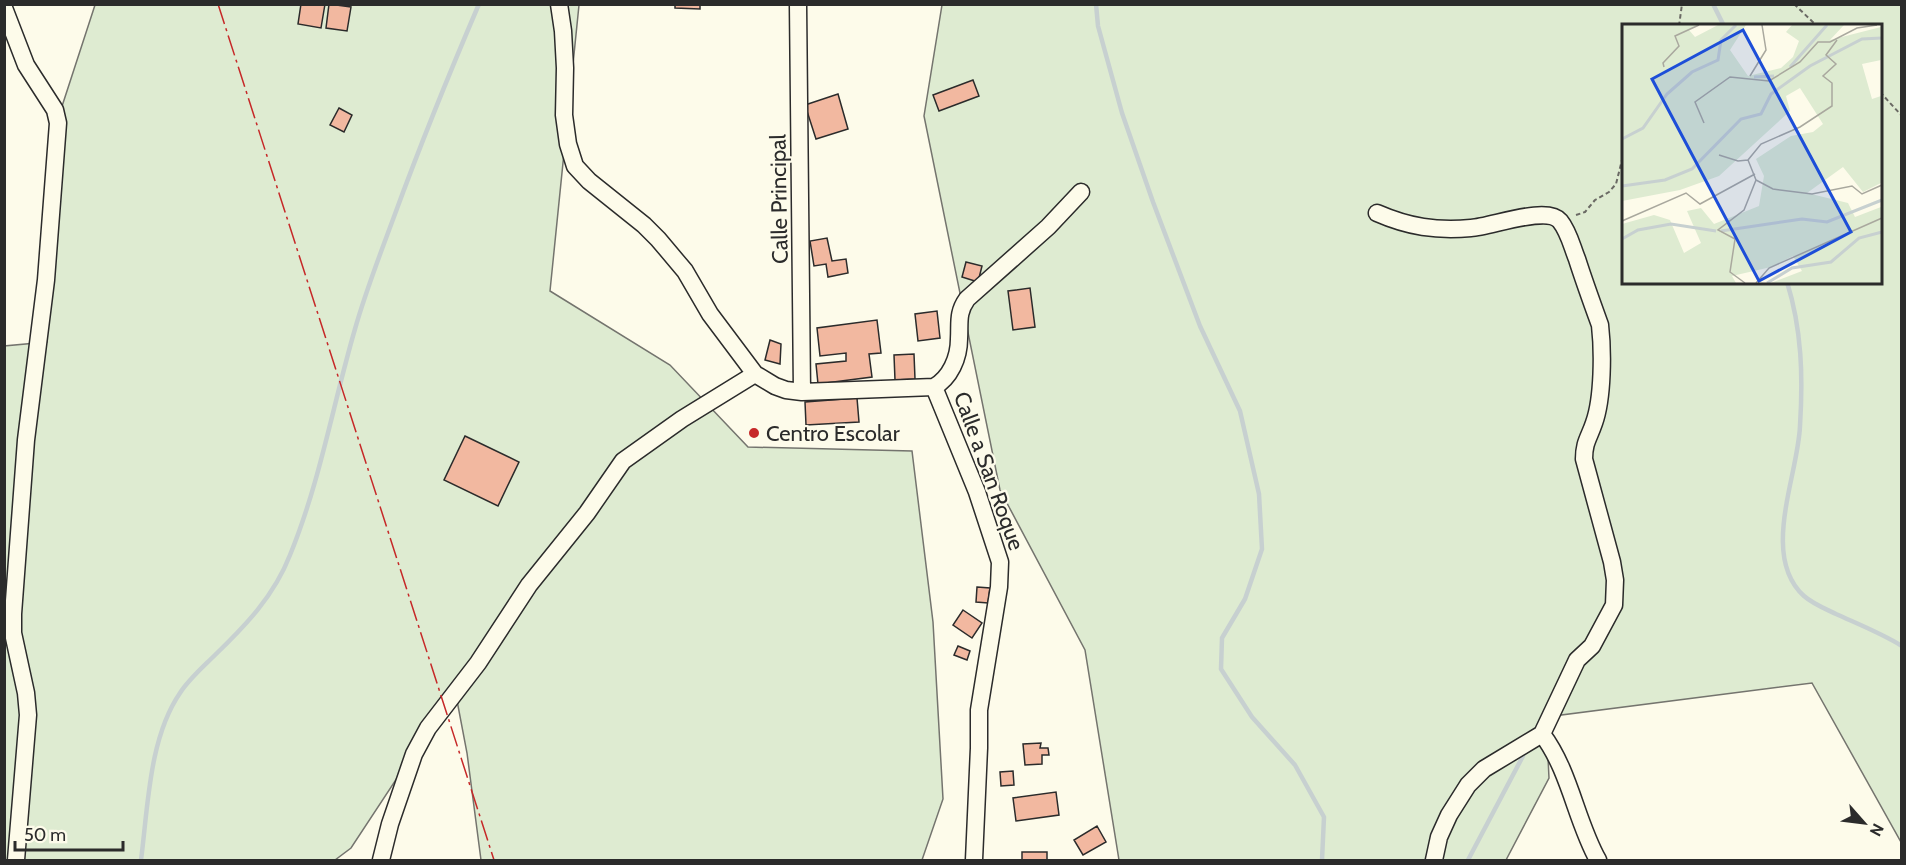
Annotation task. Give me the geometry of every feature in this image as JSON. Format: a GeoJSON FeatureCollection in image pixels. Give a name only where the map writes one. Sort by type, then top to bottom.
{"type":"FeatureCollection","features":[{"type":"Feature","properties":{"kind":"street"},"geometry":{"type":"LineString","coordinates":[[381,861],[390,824],[414,754],[428,728],[478,663],[529,585],[587,513],[623,461],[682,419],[755,374],[710,314],[685,271],[658,239],[574,166],[564,115],[565,68],[560,4]]}},
{"type":"Feature","properties":{"kind":"street","name":"Calle Principal"},"geometry":{"type":"LineString","coordinates":[[798,4],[802,392]]}},
{"type":"Feature","properties":{"kind":"street"},"geometry":{"type":"LineString","coordinates":[[4,8],[26,65],[55,110],[58,123],[46,280],[26,440],[15,583],[13,633],[26,693],[28,716],[16,861]]}},
{"type":"Feature","properties":{"kind":"street"},"geometry":{"type":"LineString","coordinates":[[934,387],[947,376],[956,357],[959,340],[959,314],[967,299],[1048,227],[1081,192]]}},
{"type":"Feature","properties":{"kind":"street"},"geometry":{"type":"LineString","coordinates":[[1377,213],[1406,225],[1426,228],[1472,228],[1536,215],[1559,219],[1567,233],[1600,325],[1603,355],[1598,405],[1594,424],[1584,447],[1584,459],[1612,562],[1615,598],[1610,614],[1592,646],[1577,660],[1542,734],[1484,769],[1468,785],[1449,814],[1438,837],[1434,861]]}},
{"type":"Feature","properties":{"kind":"street","name":"Calle a San Roque"},"geometry":{"type":"LineString","coordinates":[[755,374],[775,386],[802,392],[934,387],[977,492],[1000,562],[999,587],[979,710],[974,861]]}},
{"type":"Feature","properties":{"kind":"street"},"geometry":{"type":"LineString","coordinates":[[1542,734],[1548,741],[1566,779],[1588,841],[1598,861]]}},
{"type":"Feature","properties":{"kind":"path"},"geometry":{"type":"LineString","coordinates":[[1679,24],[1682,4]]}},
{"type":"Feature","properties":{"kind":"path"},"geometry":{"type":"LineString","coordinates":[[1794,4],[1815,24]]}},
{"type":"Feature","properties":{"kind":"path"},"geometry":{"type":"LineString","coordinates":[[1882,93],[1902,116]]}},
{"type":"Feature","properties":{"kind":"path"},"geometry":{"type":"LineString","coordinates":[[1559,219],[1586,212],[1595,200],[1609,192],[1616,184],[1622,160]]}},
{"type":"Feature","properties":{"kind":"green space"},"geometry":{"type":"Polygon","coordinates":[[[95,5],[579,5],[550,291],[670,365],[748,447],[912,451],[933,622],[943,799],[922,860],[481,860],[467,753],[455,690],[351,848],[335,860],[5,860],[4,346],[47,342],[52,137],[95,5]]]}},
{"type":"Feature","properties":{"kind":"green space"},"geometry":{"type":"Polygon","coordinates":[[[942,5],[1901,5],[1901,842],[1812,683],[1546,717],[1549,778],[1506,860],[1119,860],[1085,650],[1000,490],[924,116],[942,5]]]}},
{"type":"Feature","properties":{"kind":"building"},"geometry":{"type":"Polygon","coordinates":[[[301,4],[325,4],[321,28],[298,24],[301,4]]]}},
{"type":"Feature","properties":{"kind":"building"},"geometry":{"type":"Polygon","coordinates":[[[329,4],[351,7],[347,31],[326,28],[329,4]]]}},
{"type":"Feature","properties":{"kind":"building"},"geometry":{"type":"Polygon","coordinates":[[[675,4],[700,4],[700,9],[675,8],[675,4]]]}},
{"type":"Feature","properties":{"kind":"building"},"geometry":{"type":"Polygon","coordinates":[[[973,80],[979,96],[939,111],[933,95],[973,80]]]}},
{"type":"Feature","properties":{"kind":"building"},"geometry":{"type":"Polygon","coordinates":[[[838,94],[848,129],[816,139],[805,105],[838,94]]]}},
{"type":"Feature","properties":{"kind":"building"},"geometry":{"type":"Polygon","coordinates":[[[339,108],[352,115],[344,132],[330,125],[339,108]]]}},
{"type":"Feature","properties":{"kind":"building"},"geometry":{"type":"Polygon","coordinates":[[[827,238],[832,261],[846,259],[848,273],[828,277],[826,264],[814,266],[810,241],[827,238]]]}},
{"type":"Feature","properties":{"kind":"building"},"geometry":{"type":"Polygon","coordinates":[[[966,262],[982,266],[978,282],[962,277],[966,262]]]}},
{"type":"Feature","properties":{"kind":"building"},"geometry":{"type":"Polygon","coordinates":[[[1030,288],[1035,327],[1013,330],[1008,291],[1030,288]]]}},
{"type":"Feature","properties":{"kind":"building"},"geometry":{"type":"Polygon","coordinates":[[[937,311],[940,338],[918,341],[915,314],[937,311]]]}},
{"type":"Feature","properties":{"kind":"building"},"geometry":{"type":"Polygon","coordinates":[[[877,320],[881,353],[869,354],[872,377],[818,384],[816,364],[846,361],[846,353],[820,356],[817,328],[877,320]]]}},
{"type":"Feature","properties":{"kind":"building"},"geometry":{"type":"Polygon","coordinates":[[[770,340],[781,344],[780,364],[765,360],[770,340]]]}},
{"type":"Feature","properties":{"kind":"building"},"geometry":{"type":"Polygon","coordinates":[[[914,354],[915,379],[895,380],[894,355],[914,354]]]}},
{"type":"Feature","properties":{"kind":"building"},"geometry":{"type":"Polygon","coordinates":[[[857,398],[859,422],[806,425],[805,402],[857,398]]]}},
{"type":"Feature","properties":{"kind":"building"},"geometry":{"type":"Polygon","coordinates":[[[465,436],[519,462],[498,506],[444,480],[465,436]]]}},
{"type":"Feature","properties":{"kind":"building"},"geometry":{"type":"Polygon","coordinates":[[[977,587],[990,588],[988,603],[976,602],[977,587]]]}},
{"type":"Feature","properties":{"kind":"building"},"geometry":{"type":"Polygon","coordinates":[[[963,610],[982,623],[972,638],[953,625],[963,610]]]}},
{"type":"Feature","properties":{"kind":"building"},"geometry":{"type":"Polygon","coordinates":[[[958,646],[970,651],[967,660],[954,655],[958,646]]]}},
{"type":"Feature","properties":{"kind":"building"},"geometry":{"type":"Polygon","coordinates":[[[1041,743],[1040,748],[1048,748],[1049,755],[1042,755],[1042,764],[1025,765],[1023,744],[1041,743]]]}},
{"type":"Feature","properties":{"kind":"building"},"geometry":{"type":"Polygon","coordinates":[[[1013,771],[1014,785],[1001,786],[1000,772],[1013,771]]]}},
{"type":"Feature","properties":{"kind":"building"},"geometry":{"type":"Polygon","coordinates":[[[1056,792],[1059,815],[1016,821],[1013,798],[1056,792]]]}},
{"type":"Feature","properties":{"kind":"building"},"geometry":{"type":"Polygon","coordinates":[[[1097,826],[1106,842],[1083,855],[1074,840],[1097,826]]]}},
{"type":"Feature","properties":{"kind":"building"},"geometry":{"type":"Polygon","coordinates":[[[1022,852],[1047,852],[1047,860],[1022,860],[1022,852]]]}},
{"type":"Feature","properties":{"kind":"waterway"},"geometry":{"type":"LineString","coordinates":[[141,860],[148,796],[162,731],[170,711],[184,688],[258,609],[276,584],[290,555],[310,499],[359,314],[425,135],[479,4]]}},
{"type":"Feature","properties":{"kind":"waterway"},"geometry":{"type":"LineString","coordinates":[[1096,4],[1098,26],[1122,113],[1200,326],[1240,411],[1259,494],[1262,549],[1245,599],[1222,638],[1221,669],[1252,717],[1295,765],[1324,817],[1322,860]]}},
{"type":"Feature","properties":{"kind":"waterway"},"geometry":{"type":"LineString","coordinates":[[1713,4],[1723,24]]}},
{"type":"Feature","properties":{"kind":"waterway"},"geometry":{"type":"LineString","coordinates":[[1788,284],[1796,318],[1801,390],[1798,446],[1783,538],[1785,560],[1791,579],[1808,599],[1902,646]]}},
{"type":"Feature","properties":{"kind":"waterway"},"geometry":{"type":"LineString","coordinates":[[1468,860],[1523,756]]}},
{"type":"Feature","properties":{"kind":"power"},"geometry":{"type":"LineString","coordinates":[[218,4],[494,860]]}},
{"type":"Feature","properties":{"kind":"place","name":"Centro Escolar"},"geometry":{"type":"Point","coordinates":[754,433]}}]}
